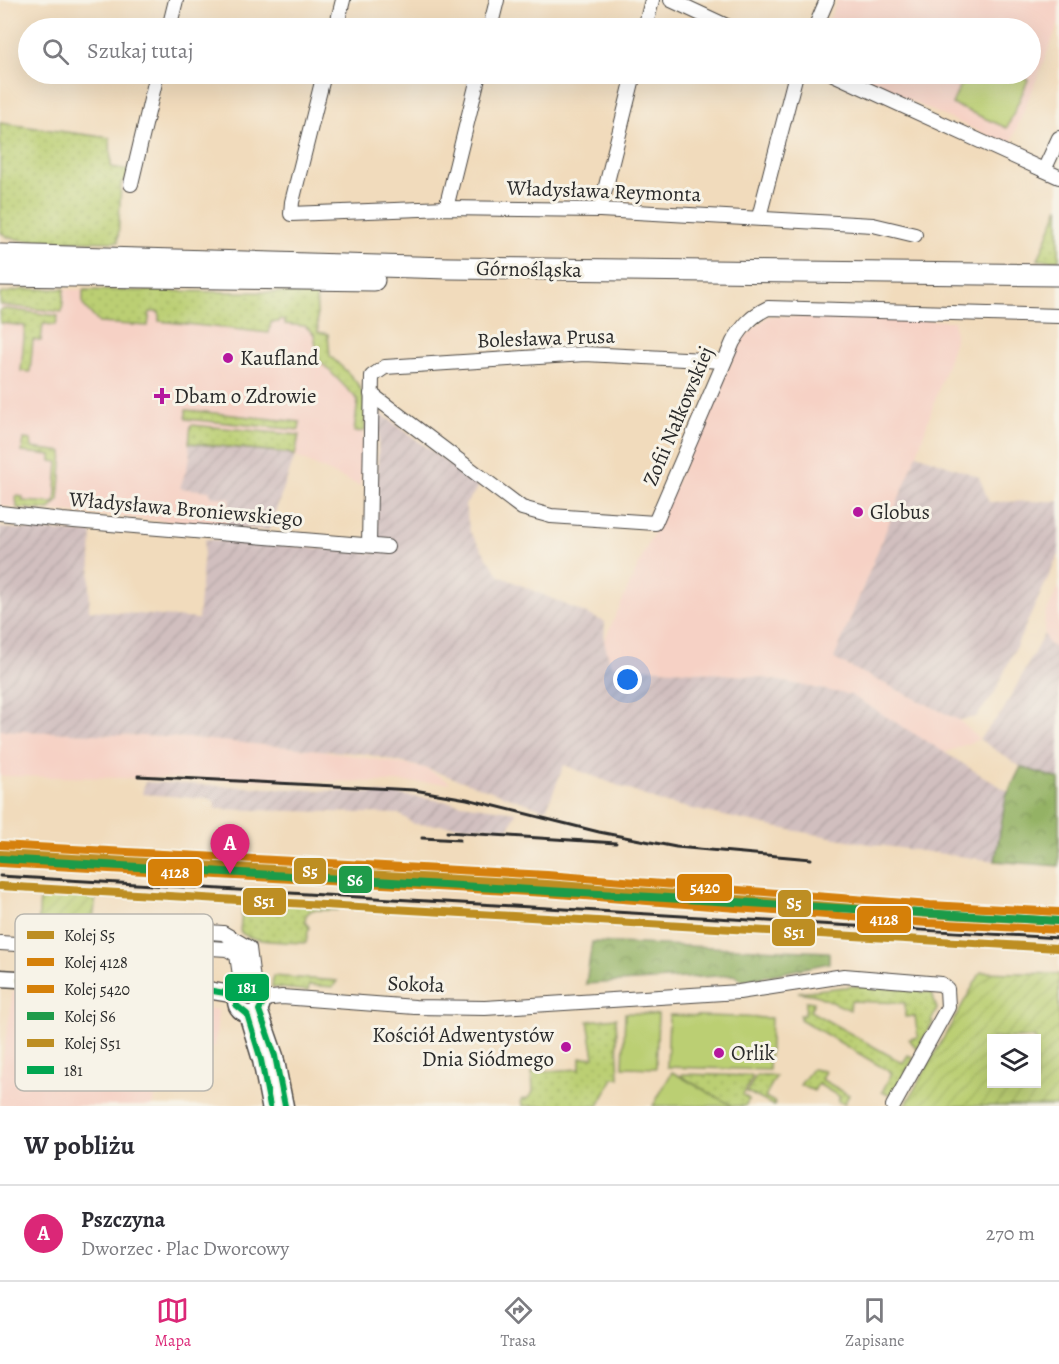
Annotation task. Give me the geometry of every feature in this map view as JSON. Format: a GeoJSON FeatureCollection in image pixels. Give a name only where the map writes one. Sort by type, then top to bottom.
{"type":"FeatureCollection","features":[{"type":"Feature","properties":{"kind":"main road"},"geometry":{"type":"LineString","coordinates":[[0,240],[24,255]]}},
{"type":"Feature","properties":{"kind":"main road","name":"Górnośląska"},"geometry":{"type":"LineString","coordinates":[[0,255],[384,267],[1059,275]]}},
{"type":"Feature","properties":{"kind":"main road","name":"Górnośląska"},"geometry":{"type":"LineString","coordinates":[[0,275],[1059,289]]}},
{"type":"Feature","properties":{"kind":"main road"},"geometry":{"type":"LineString","coordinates":[[0,289],[35,276]]}},
{"type":"Feature","properties":{"kind":"street"},"geometry":{"type":"LineString","coordinates":[[172,18],[176,0]]}},
{"type":"Feature","properties":{"kind":"street"},"geometry":{"type":"LineString","coordinates":[[338,18],[343,0]]}},
{"type":"Feature","properties":{"kind":"street"},"geometry":{"type":"LineString","coordinates":[[492,18],[497,0]]}},
{"type":"Feature","properties":{"kind":"street"},"geometry":{"type":"LineString","coordinates":[[648,18],[652,0]]}},
{"type":"Feature","properties":{"kind":"street"},"geometry":{"type":"LineString","coordinates":[[671,0],[710,18]]}},
{"type":"Feature","properties":{"kind":"street"},"geometry":{"type":"LineString","coordinates":[[819,18],[827,0]]}},
{"type":"Feature","properties":{"kind":"street"},"geometry":{"type":"LineString","coordinates":[[131,184],[156,84]]}},
{"type":"Feature","properties":{"kind":"street","name":"Władysława Reymonta"},"geometry":{"type":"LineString","coordinates":[[322,84],[291,214],[446,208],[600,210],[873,225],[915,235]]}},
{"type":"Feature","properties":{"kind":"street"},"geometry":{"type":"LineString","coordinates":[[446,208],[477,84]]}},
{"type":"Feature","properties":{"kind":"street"},"geometry":{"type":"LineString","coordinates":[[600,210],[632,84]]}},
{"type":"Feature","properties":{"kind":"street"},"geometry":{"type":"LineString","coordinates":[[759,217],[793,84]]}},
{"type":"Feature","properties":{"kind":"street"},"geometry":{"type":"LineString","coordinates":[[855,84],[1059,177]]}},
{"type":"Feature","properties":{"kind":"street"},"geometry":{"type":"LineString","coordinates":[[1044,170],[1059,138]]}},
{"type":"Feature","properties":{"kind":"street","name":"Zofii Nałkowskiej"},"geometry":{"type":"LineString","coordinates":[[371,394],[522,508],[550,516],[655,523],[724,362],[746,321],[768,308],[1059,316]]}},
{"type":"Feature","properties":{"kind":"street","name":"Bolesława Prusa"},"geometry":{"type":"LineString","coordinates":[[371,394],[372,376],[385,367],[585,354],[724,362]]}},
{"type":"Feature","properties":{"kind":"street"},"geometry":{"type":"LineString","coordinates":[[369,545],[371,394]]}},
{"type":"Feature","properties":{"kind":"street","name":"Władysława Broniewskiego"},"geometry":{"type":"LineString","coordinates":[[0,513],[387,547]]}},
{"type":"Feature","properties":{"kind":"street"},"geometry":{"type":"LineString","coordinates":[[213,932],[224,933],[249,948],[250,999],[270,1106]]}},
{"type":"Feature","properties":{"kind":"street"},"geometry":{"type":"LineString","coordinates":[[0,943],[15,943]]}},
{"type":"Feature","properties":{"kind":"street","name":"Sokoła"},"geometry":{"type":"LineString","coordinates":[[213,991],[250,999],[282,997],[474,1008],[739,992],[844,976],[932,981],[947,989],[948,1007],[893,1106]]}},
{"type":"Feature","properties":{"kind":"street","name":"Sokoła"},"geometry":{"type":"LineString","coordinates":[[0,978],[15,979]]}},
{"type":"Feature","properties":{"kind":"street"},"geometry":{"type":"LineString","coordinates":[[250,999],[274,1056],[285,1106]]}},
{"type":"Feature","properties":{"kind":"shaded area"},"geometry":{"type":"Polygon","coordinates":[[[837,0],[1059,0],[1059,23],[1041,68],[1041,18],[830,18],[837,0]]]}},
{"type":"Feature","properties":{"kind":"shaded area"},"geometry":{"type":"Polygon","coordinates":[[[872,84],[1034,84],[1010,145],[872,84]]]}},
{"type":"Feature","properties":{"kind":"shaded area"},"geometry":{"type":"Polygon","coordinates":[[[25,289],[316,293],[322,358],[365,400],[360,486],[288,453],[189,443],[190,458],[180,488],[209,491],[212,497],[230,498],[227,527],[0,506],[0,294],[25,289]]]}},
{"type":"Feature","properties":{"kind":"shaded area"},"geometry":{"type":"Polygon","coordinates":[[[768,316],[954,321],[955,340],[917,454],[834,659],[959,720],[979,739],[944,753],[850,695],[759,677],[611,665],[604,641],[741,340],[768,316]]]}},
{"type":"Feature","properties":{"kind":"shaded area"},"geometry":{"type":"Polygon","coordinates":[[[379,412],[479,486],[465,505],[470,532],[500,576],[605,622],[604,641],[611,665],[759,677],[851,695],[1009,792],[995,861],[870,844],[774,827],[661,802],[564,765],[546,810],[425,768],[366,754],[188,738],[0,730],[0,528],[92,533],[89,610],[198,619],[205,539],[376,553],[379,412]]]}},
{"type":"Feature","properties":{"kind":"shaded area"},"geometry":{"type":"Polygon","coordinates":[[[189,443],[288,453],[295,456],[269,530],[227,527],[230,498],[212,497],[209,491],[180,488],[190,458],[189,443]]]}},
{"type":"Feature","properties":{"kind":"shaded area"},"geometry":{"type":"Polygon","coordinates":[[[917,454],[979,477],[989,502],[1059,501],[1059,554],[994,694],[976,717],[959,720],[834,659],[917,454]]]}},
{"type":"Feature","properties":{"kind":"shaded area"},"geometry":{"type":"Polygon","coordinates":[[[1059,586],[1059,649],[1048,644],[1044,634],[1045,616],[1059,586]]]}},
{"type":"Feature","properties":{"kind":"shaded area"},"geometry":{"type":"Polygon","coordinates":[[[1044,634],[1048,644],[1059,649],[1059,779],[1021,767],[979,739],[1003,711],[1044,634]]]}},
{"type":"Feature","properties":{"kind":"shaded area"},"geometry":{"type":"Polygon","coordinates":[[[0,730],[188,738],[320,750],[425,768],[451,783],[0,776],[0,730]]]}},
{"type":"Feature","properties":{"kind":"shaded area"},"geometry":{"type":"Polygon","coordinates":[[[145,782],[395,794],[516,812],[509,828],[414,824],[399,814],[216,809],[213,799],[142,794],[145,782]]]}},
{"type":"Feature","properties":{"kind":"shaded area"},"geometry":{"type":"Polygon","coordinates":[[[13,991],[15,991],[15,1091],[155,1091],[153,1106],[0,1106],[0,1078],[13,991]]]}},
{"type":"Feature","properties":{"kind":"shaded area"},"geometry":{"type":"Polygon","coordinates":[[[213,1009],[218,1010],[215,1047],[213,1047],[213,1009]]]}},
{"type":"Feature","properties":{"kind":"green space"},"geometry":{"type":"Polygon","coordinates":[[[961,84],[1026,84],[1007,128],[952,104],[961,84]]]}},
{"type":"Feature","properties":{"kind":"green space"},"geometry":{"type":"Polygon","coordinates":[[[0,123],[110,138],[111,167],[130,170],[125,181],[121,183],[118,242],[21,240],[8,237],[0,232],[0,123]]]}},
{"type":"Feature","properties":{"kind":"green space"},"geometry":{"type":"Polygon","coordinates":[[[1059,207],[1059,260],[1038,260],[1059,207]]]}},
{"type":"Feature","properties":{"kind":"green space"},"geometry":{"type":"Polygon","coordinates":[[[25,289],[64,289],[62,312],[0,305],[0,294],[25,289]]]}},
{"type":"Feature","properties":{"kind":"green space"},"geometry":{"type":"Polygon","coordinates":[[[83,290],[316,293],[318,332],[328,334],[330,356],[360,388],[363,395],[365,431],[354,432],[358,400],[318,359],[314,334],[305,326],[285,324],[285,320],[280,319],[279,322],[271,322],[269,333],[159,321],[159,312],[150,312],[148,326],[99,323],[83,305],[83,290]]]}},
{"type":"Feature","properties":{"kind":"green space"},"geometry":{"type":"Polygon","coordinates":[[[0,310],[58,316],[56,325],[43,324],[41,341],[33,340],[30,372],[21,371],[25,326],[0,323],[0,310]]]}},
{"type":"Feature","properties":{"kind":"green space"},"geometry":{"type":"Polygon","coordinates":[[[186,410],[300,422],[299,430],[186,419],[186,410]]]}},
{"type":"Feature","properties":{"kind":"green space"},"geometry":{"type":"Polygon","coordinates":[[[191,425],[299,435],[295,456],[288,453],[189,443],[191,425]]]}},
{"type":"Feature","properties":{"kind":"green space"},"geometry":{"type":"Polygon","coordinates":[[[24,439],[31,440],[32,448],[63,452],[59,500],[49,510],[17,508],[16,496],[23,497],[23,501],[55,503],[58,462],[51,461],[51,455],[22,452],[24,439]]]}},
{"type":"Feature","properties":{"kind":"green space"},"geometry":{"type":"Polygon","coordinates":[[[1021,767],[1059,779],[1059,866],[995,861],[1006,797],[1021,767]]]}},
{"type":"Feature","properties":{"kind":"green space"},"geometry":{"type":"Polygon","coordinates":[[[40,893],[96,895],[94,914],[39,914],[40,893]]]}},
{"type":"Feature","properties":{"kind":"green space"},"geometry":{"type":"Polygon","coordinates":[[[243,900],[337,904],[338,910],[312,910],[306,915],[305,922],[309,927],[306,943],[271,941],[252,938],[240,931],[243,900]]]}},
{"type":"Feature","properties":{"kind":"green space"},"geometry":{"type":"Polygon","coordinates":[[[592,942],[829,952],[829,963],[742,981],[734,975],[586,984],[592,942]]]}},
{"type":"Feature","properties":{"kind":"green space"},"geometry":{"type":"Polygon","coordinates":[[[981,972],[1059,974],[1059,1106],[905,1106],[981,972]]]}},
{"type":"Feature","properties":{"kind":"green space"},"geometry":{"type":"Polygon","coordinates":[[[273,976],[337,981],[333,987],[309,985],[308,991],[272,987],[273,976]]]}},
{"type":"Feature","properties":{"kind":"green space"},"geometry":{"type":"Polygon","coordinates":[[[854,986],[910,989],[932,993],[937,1009],[931,1021],[933,1022],[917,1049],[909,1039],[918,1037],[915,1016],[905,1017],[905,1003],[851,1001],[850,1010],[816,995],[798,992],[854,986]]]}},
{"type":"Feature","properties":{"kind":"green space"},"geometry":{"type":"Polygon","coordinates":[[[806,1001],[814,1002],[810,1011],[903,1063],[908,1055],[914,1058],[894,1092],[889,1094],[882,1092],[892,1073],[800,1019],[800,1015],[805,1015],[806,1001]]]}},
{"type":"Feature","properties":{"kind":"green space"},"geometry":{"type":"Polygon","coordinates":[[[625,1013],[658,1014],[656,1068],[623,1067],[625,1013]]]}},
{"type":"Feature","properties":{"kind":"green space","name":"Orlik"},"geometry":{"type":"Polygon","coordinates":[[[669,1015],[771,1018],[769,1070],[667,1067],[669,1015]]]}},
{"type":"Feature","properties":{"kind":"green space"},"geometry":{"type":"Polygon","coordinates":[[[616,1018],[619,1078],[613,1078],[598,1106],[522,1106],[521,1100],[528,1098],[533,1092],[532,1072],[580,1069],[580,1058],[594,1057],[588,1021],[616,1018]]]}},
{"type":"Feature","properties":{"kind":"green space"},"geometry":{"type":"Polygon","coordinates":[[[812,1069],[825,1071],[821,1079],[849,1095],[844,1104],[838,1101],[840,1097],[818,1084],[814,1091],[800,1085],[812,1069]]]}},
{"type":"Feature","properties":{"kind":"green space"},"geometry":{"type":"Polygon","coordinates":[[[672,1072],[731,1105],[653,1106],[672,1072]]]}},
{"type":"Feature","properties":{"kind":"green space"},"geometry":{"type":"Polygon","coordinates":[[[682,1074],[753,1076],[743,1095],[749,1099],[745,1106],[730,1106],[681,1076],[682,1074]]]}},
{"type":"Feature","properties":{"kind":"green space"},"geometry":{"type":"Polygon","coordinates":[[[756,1076],[776,1076],[765,1097],[776,1103],[774,1106],[747,1092],[756,1076]]]}},
{"type":"Feature","properties":{"kind":"railway"},"geometry":{"type":"LineString","coordinates":[[138,776],[414,790],[467,799],[599,832],[676,847],[811,859]]}},
{"type":"Feature","properties":{"kind":"railway"},"geometry":{"type":"LineString","coordinates":[[447,832],[616,843]]}},
{"type":"Feature","properties":{"kind":"railway"},"geometry":{"type":"LineString","coordinates":[[422,838],[460,840]]}},
{"type":"Feature","properties":{"kind":"railway"},"geometry":{"type":"LineString","coordinates":[[0,876],[1059,938]]}},
{"type":"Feature","properties":{"kind":"railway"},"geometry":{"type":"LineString","coordinates":[[874,899],[1059,916]]}},
{"type":"Feature","properties":{"kind":"rail line","name":"5420"},"geometry":{"type":"LineString","coordinates":[[0,845],[547,875],[930,905],[1059,912]]}},
{"type":"Feature","properties":{"kind":"rail line","name":"S5"},"geometry":{"type":"LineString","coordinates":[[0,854],[547,884],[929,914],[1059,921]]}},
{"type":"Feature","properties":{"kind":"rail line","name":"S6"},"geometry":{"type":"LineString","coordinates":[[1,859],[1059,921]]}},
{"type":"Feature","properties":{"kind":"rail line","name":"4128"},"geometry":{"type":"LineString","coordinates":[[0,863],[546,893],[928,923],[1059,930]]}},
{"type":"Feature","properties":{"kind":"rail line","name":"S51"},"geometry":{"type":"LineString","coordinates":[[0,886],[1058,948]]}},
{"type":"Feature","properties":{"kind":"transit line","name":"181"},"geometry":{"type":"LineString","coordinates":[[270,1106],[261,1060],[247,1014],[236,1005],[237,995],[246,987],[257,992],[263,1003],[259,1010],[275,1056],[285,1106]]}},
{"type":"Feature","properties":{"kind":"transit line","name":"181"},"geometry":{"type":"LineString","coordinates":[[213,991],[237,995]]}},
{"type":"Feature","properties":{"kind":"place","name":"Kaufland"},"geometry":{"type":"Point","coordinates":[228,358]}},
{"type":"Feature","properties":{"kind":"place","name":"Dbam o Zdrowie"},"geometry":{"type":"Point","coordinates":[162,396]}},
{"type":"Feature","properties":{"kind":"place","name":"Globus"},"geometry":{"type":"Point","coordinates":[858,512]}},
{"type":"Feature","properties":{"kind":"place","name":"Pszczyna"},"geometry":{"type":"Point","coordinates":[230,874]}},
{"type":"Feature","properties":{"kind":"place","name":"Kościół Adwentystów Dnia Siódmego"},"geometry":{"type":"Point","coordinates":[566,1047]}},
{"type":"Feature","properties":{"kind":"place","name":"Orlik"},"geometry":{"type":"Point","coordinates":[719,1053]}}]}
